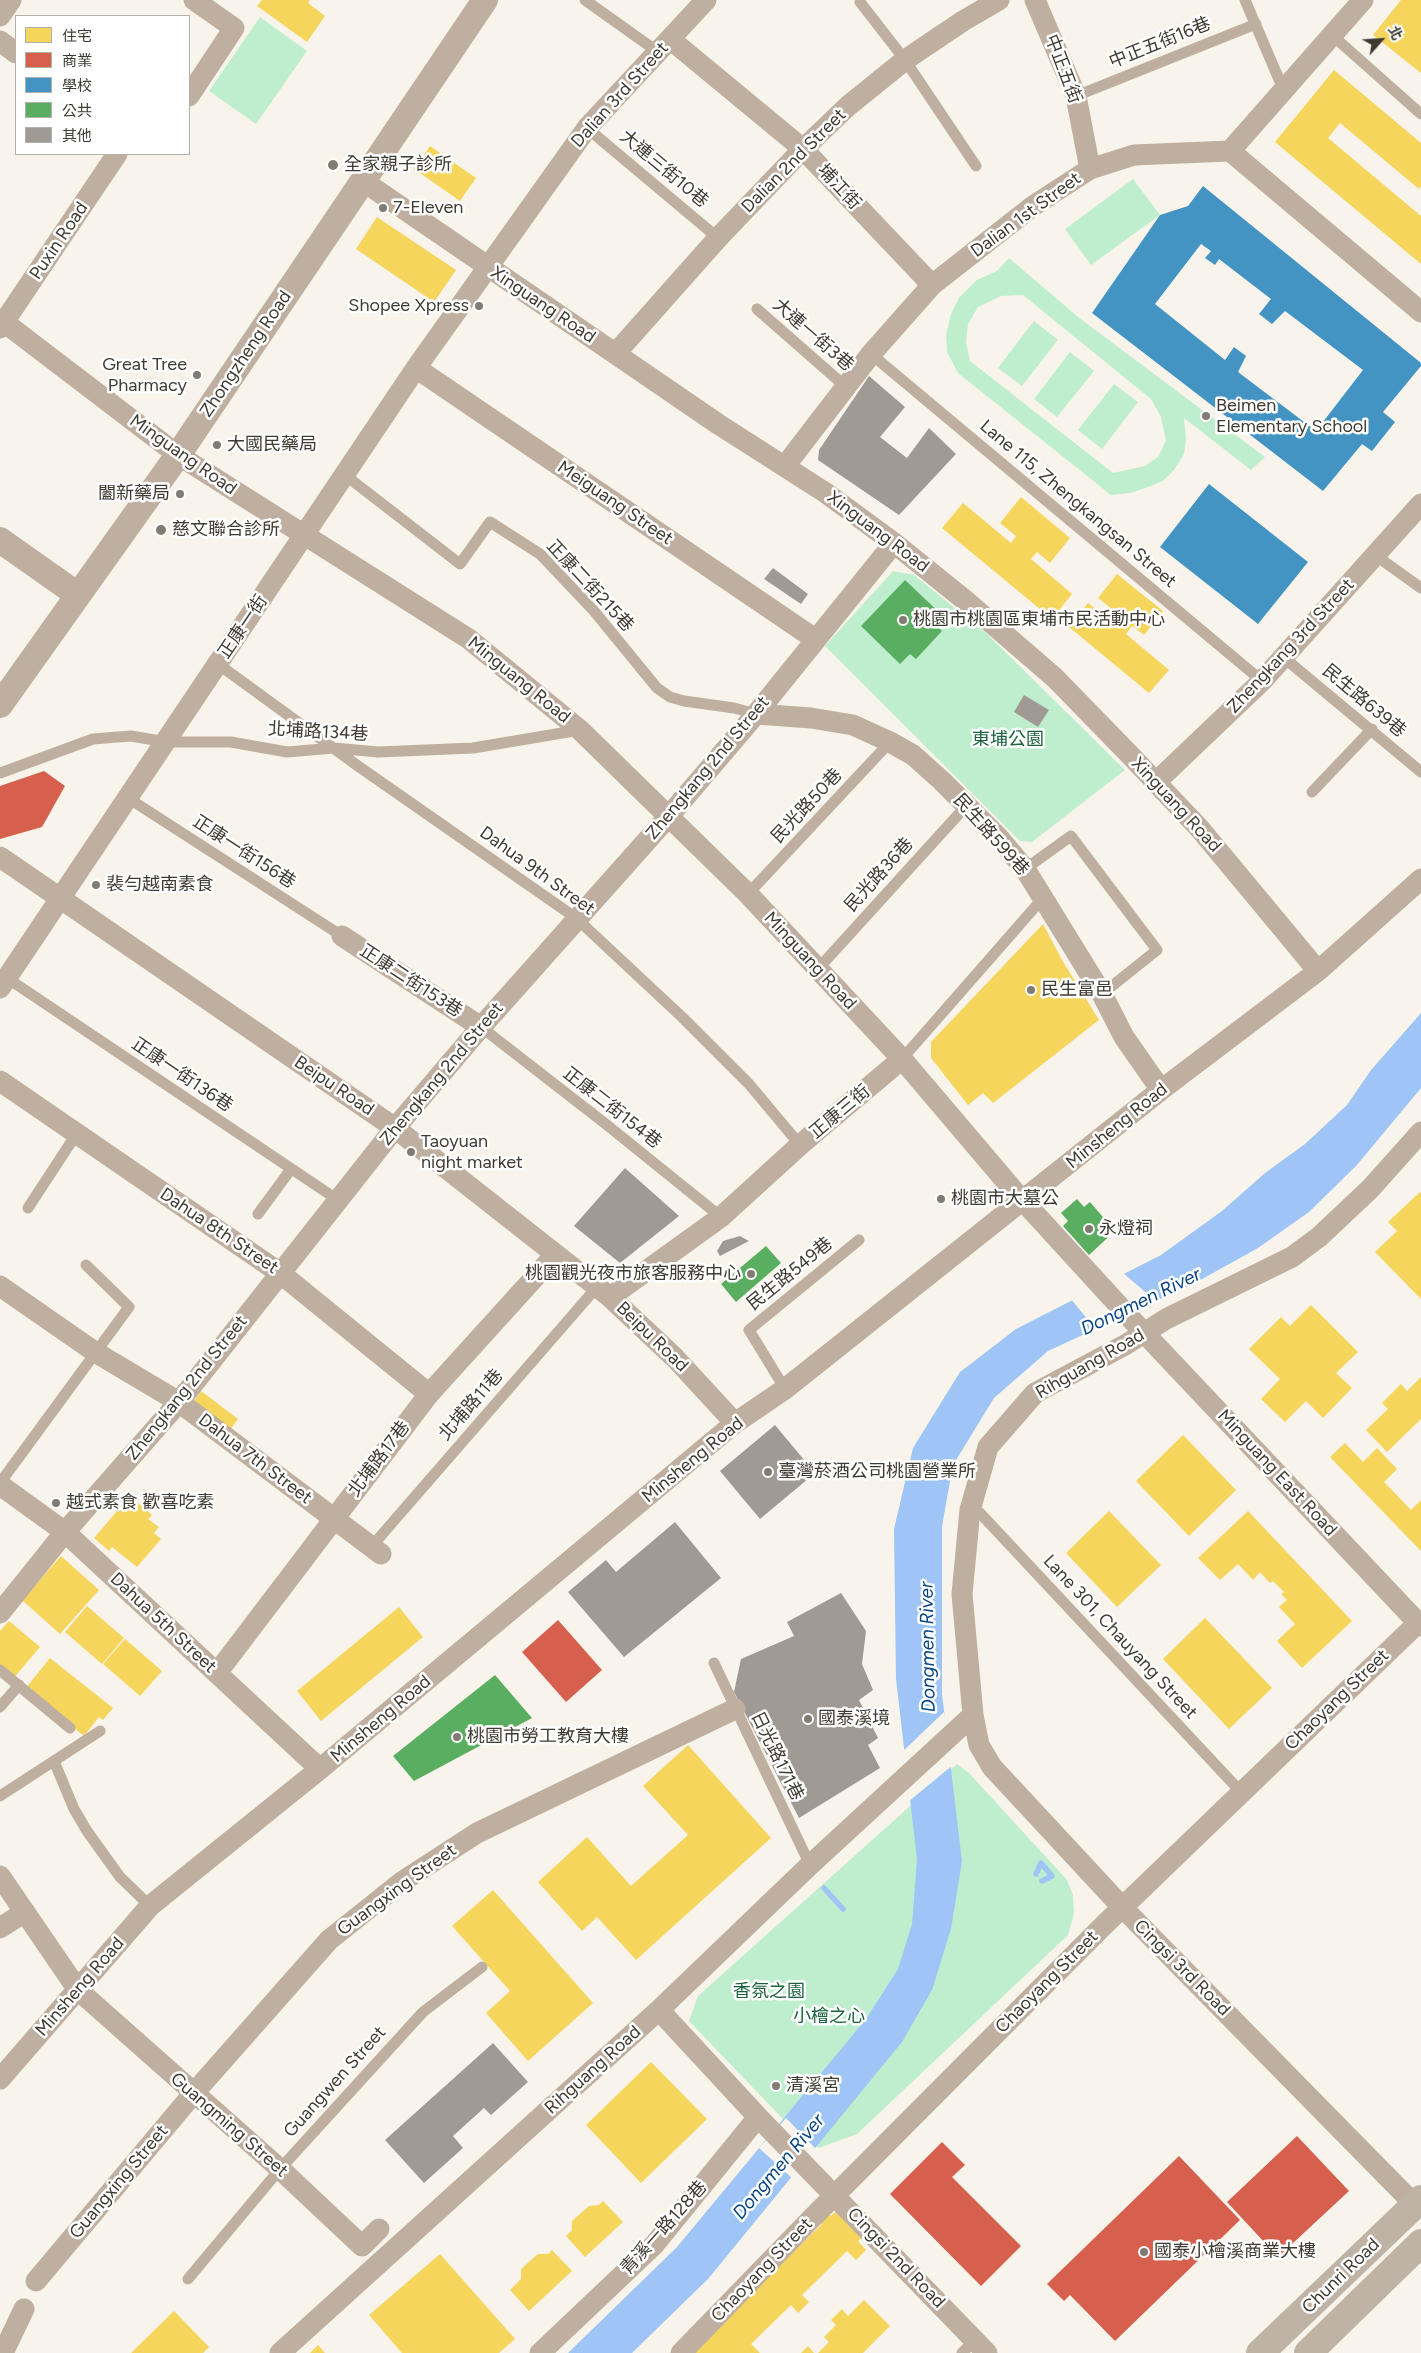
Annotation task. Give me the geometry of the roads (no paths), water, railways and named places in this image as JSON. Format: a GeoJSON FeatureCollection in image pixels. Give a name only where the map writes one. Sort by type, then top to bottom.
{"type":"FeatureCollection","features":[{"type":"Feature","properties":{"kind":"main road","name":"Chunri Road"},"geometry":{"type":"LineString","coordinates":[[1260,2353],[1418,2202]]}},
{"type":"Feature","properties":{"kind":"main road","name":"Chunri Road"},"geometry":{"type":"LineString","coordinates":[[1308,2353],[1421,2243]]}},
{"type":"Feature","properties":{"kind":"street"},"geometry":{"type":"LineString","coordinates":[[0,16],[11,0]]}},
{"type":"Feature","properties":{"kind":"street"},"geometry":{"type":"LineString","coordinates":[[190,94],[234,28],[194,0]]}},
{"type":"Feature","properties":{"kind":"street","name":"Zhongzheng Road"},"geometry":{"type":"LineString","coordinates":[[0,705],[178,455],[485,0]]}},
{"type":"Feature","properties":{"kind":"street","name":"Dalian 3rd Street"},"geometry":{"type":"LineString","coordinates":[[489,268],[587,128],[706,0]]}},
{"type":"Feature","properties":{"kind":"street","name":"Dalian 2nd Street"},"geometry":{"type":"LineString","coordinates":[[615,354],[718,238],[803,149],[848,106],[905,60],[963,21],[999,0]]}},
{"type":"Feature","properties":{"kind":"street","name":"中正五街"},"geometry":{"type":"LineString","coordinates":[[1035,0],[1076,96],[1090,169]]}},
{"type":"Feature","properties":{"kind":"street"},"geometry":{"type":"LineString","coordinates":[[1364,0],[1230,151],[1421,312]]}},
{"type":"Feature","properties":{"kind":"street"},"geometry":{"type":"LineString","coordinates":[[0,41],[15,52]]}},
{"type":"Feature","properties":{"kind":"street","name":"埔江街"},"geometry":{"type":"LineString","coordinates":[[664,46],[803,149],[932,285]]}},
{"type":"Feature","properties":{"kind":"street","name":"Dalian 1st Street"},"geometry":{"type":"LineString","coordinates":[[785,466],[871,354],[932,285],[1033,206],[1090,169],[1134,155],[1230,151]]}},
{"type":"Feature","properties":{"kind":"street","name":"Puxin Road"},"geometry":{"type":"LineString","coordinates":[[1,323],[116,155]]}},
{"type":"Feature","properties":{"kind":"street","name":"Xinguang Road"},"geometry":{"type":"LineString","coordinates":[[363,182],[718,424],[785,466],[894,543],[966,601],[1055,678],[1200,829],[1318,972]]}},
{"type":"Feature","properties":{"kind":"street","name":"正康一街"},"geometry":{"type":"LineString","coordinates":[[3,983],[305,536],[416,368],[489,268]]}},
{"type":"Feature","properties":{"kind":"street","name":"Minguang Road"},"geometry":{"type":"LineString","coordinates":[[1,323],[178,455],[469,639],[580,730],[748,894],[816,970],[902,1059],[1023,1201]]}},
{"type":"Feature","properties":{"kind":"street","name":"Meiguang Street"},"geometry":{"type":"LineString","coordinates":[[416,368],[815,639]]}},
{"type":"Feature","properties":{"kind":"street","name":"Zhengkang 3rd Street"},"geometry":{"type":"LineString","coordinates":[[1155,783],[1262,681],[1421,504]]}},
{"type":"Feature","properties":{"kind":"street"},"geometry":{"type":"LineString","coordinates":[[0,540],[78,595]]}},
{"type":"Feature","properties":{"kind":"street","name":"Zhengkang 2nd Street"},"geometry":{"type":"LineString","coordinates":[[0,1613],[65,1532],[179,1402],[396,1128],[481,1027],[576,918],[668,817],[756,714],[894,543]]}},
{"type":"Feature","properties":{"kind":"street","name":"民生路599巷"},"geometry":{"type":"LineString","coordinates":[[756,714],[811,718],[853,726],[890,742],[913,755],[967,805],[999,838],[1025,869],[1102,994],[1124,1037],[1160,1090]]}},
{"type":"Feature","properties":{"kind":"street","name":"Beipu Road"},"geometry":{"type":"LineString","coordinates":[[0,856],[396,1128],[554,1255],[604,1292],[676,1358],[735,1423]]}},
{"type":"Feature","properties":{"kind":"street","name":"Minsheng Road"},"geometry":{"type":"LineString","coordinates":[[0,2079],[150,1906],[320,1770],[735,1423],[784,1389],[1023,1201],[1160,1090],[1318,972],[1421,879]]}},
{"type":"Feature","properties":{"kind":"street","name":"正康二街153巷"},"geometry":{"type":"LineString","coordinates":[[342,936],[481,1027]]}},
{"type":"Feature","properties":{"kind":"street","name":"正康三街"},"geometry":{"type":"LineString","coordinates":[[604,1292],[721,1218],[800,1145],[902,1059]]}},
{"type":"Feature","properties":{"kind":"street","name":"Dahua 8th Street"},"geometry":{"type":"LineString","coordinates":[[0,1081],[280,1273],[429,1394]]}},
{"type":"Feature","properties":{"kind":"street","name":"Rihguang Road"},"geometry":{"type":"LineString","coordinates":[[280,2353],[388,2238],[660,2010],[810,1865],[973,1715],[962,1594],[970,1510],[988,1447],[1035,1393],[1139,1327],[1171,1316],[1267,1271],[1292,1257],[1319,1237],[1370,1190],[1421,1132]]}},
{"type":"Feature","properties":{"kind":"street","name":"Minguang East Road"},"geometry":{"type":"LineString","coordinates":[[1023,1201],[1139,1327],[1420,1623]]}},
{"type":"Feature","properties":{"kind":"street","name":"北埔路17巷"},"geometry":{"type":"LineString","coordinates":[[217,1673],[429,1394],[554,1255]]}},
{"type":"Feature","properties":{"kind":"street","name":"Dahua 7th Street"},"geometry":{"type":"LineString","coordinates":[[1,1290],[96,1352],[179,1402],[376,1550]]}},
{"type":"Feature","properties":{"kind":"street","name":"Dahua 5th Street"},"geometry":{"type":"LineString","coordinates":[[0,1484],[65,1532],[320,1770]]}},
{"type":"Feature","properties":{"kind":"street","name":"Chaoyang Street"},"geometry":{"type":"LineString","coordinates":[[681,2353],[835,2195],[1122,1907],[1420,1623]]}},
{"type":"Feature","properties":{"kind":"street","name":"Guangxing Street"},"geometry":{"type":"LineString","coordinates":[[36,2281],[193,2094],[329,1940],[403,1881],[477,1833],[735,1709]]}},
{"type":"Feature","properties":{"kind":"street","name":"Cingsi 3rd Road"},"geometry":{"type":"LineString","coordinates":[[973,1715],[979,1745],[992,1767],[1122,1907],[1418,2202]]}},
{"type":"Feature","properties":{"kind":"street","name":"Guangming Street"},"geometry":{"type":"LineString","coordinates":[[0,1876],[78,1990],[193,2094],[280,2169],[362,2246],[388,2238]]}},
{"type":"Feature","properties":{"kind":"street"},"geometry":{"type":"LineString","coordinates":[[0,1928],[25,1912]]}},
{"type":"Feature","properties":{"kind":"street"},"geometry":{"type":"LineString","coordinates":[[660,2010],[758,2117]]}},
{"type":"Feature","properties":{"kind":"street","name":"Cingsi 2nd Road"},"geometry":{"type":"LineString","coordinates":[[758,2117],[835,2195],[975,2349]]}},
{"type":"Feature","properties":{"kind":"street","name":"青溪一路128巷"},"geometry":{"type":"LineString","coordinates":[[540,2353],[654,2245],[758,2117]]}},
{"type":"Feature","properties":{"kind":"street"},"geometry":{"type":"LineString","coordinates":[[3,2353],[24,2308]]}},
{"type":"Feature","properties":{"kind":"lane"},"geometry":{"type":"LineString","coordinates":[[585,0],[664,46]]}},
{"type":"Feature","properties":{"kind":"lane"},"geometry":{"type":"LineString","coordinates":[[1245,0],[1284,92]]}},
{"type":"Feature","properties":{"kind":"lane"},"geometry":{"type":"LineString","coordinates":[[860,2],[905,60],[976,166]]}},
{"type":"Feature","properties":{"kind":"lane","name":"中正五街16巷"},"geometry":{"type":"LineString","coordinates":[[1076,96],[1256,24]]}},
{"type":"Feature","properties":{"kind":"lane"},"geometry":{"type":"LineString","coordinates":[[1333,36],[1421,114]]}},
{"type":"Feature","properties":{"kind":"lane","name":"大連三街10巷"},"geometry":{"type":"LineString","coordinates":[[587,128],[718,238]]}},
{"type":"Feature","properties":{"kind":"lane","name":"大連一街3巷"},"geometry":{"type":"LineString","coordinates":[[757,309],[846,387]]}},
{"type":"Feature","properties":{"kind":"lane","name":"Lane 115, Zhengkangsan Street"},"geometry":{"type":"LineString","coordinates":[[871,354],[1262,681]]}},
{"type":"Feature","properties":{"kind":"lane","name":"正康二街215巷"},"geometry":{"type":"LineString","coordinates":[[345,475],[460,564],[490,522],[540,554],[594,611],[657,688],[670,696],[684,701],[734,708],[756,714]]}},
{"type":"Feature","properties":{"kind":"lane"},"geometry":{"type":"LineString","coordinates":[[1375,555],[1421,588]]}},
{"type":"Feature","properties":{"kind":"lane","name":"民生路639巷"},"geometry":{"type":"LineString","coordinates":[[1283,657],[1372,729],[1421,772]]}},
{"type":"Feature","properties":{"kind":"lane","name":"Dahua 9th Street"},"geometry":{"type":"LineString","coordinates":[[218,664],[576,918],[682,1017],[749,1084],[800,1145]]}},
{"type":"Feature","properties":{"kind":"lane"},"geometry":{"type":"LineString","coordinates":[[1312,792],[1372,729]]}},
{"type":"Feature","properties":{"kind":"lane","name":"北埔路134巷"},"geometry":{"type":"LineString","coordinates":[[0,773],[93,739],[132,736],[166,742],[231,742],[287,752],[334,748],[378,752],[473,748],[580,730]]}},
{"type":"Feature","properties":{"kind":"lane","name":"民光路50巷"},"geometry":{"type":"LineString","coordinates":[[748,894],[890,742]]}},
{"type":"Feature","properties":{"kind":"lane","name":"正康一街156巷"},"geometry":{"type":"LineString","coordinates":[[128,798],[342,936]]}},
{"type":"Feature","properties":{"kind":"lane","name":"民光路36巷"},"geometry":{"type":"LineString","coordinates":[[816,970],[967,805]]}},
{"type":"Feature","properties":{"kind":"lane"},"geometry":{"type":"LineString","coordinates":[[1025,869],[1071,836],[1157,950],[1102,994]]}},
{"type":"Feature","properties":{"kind":"lane","name":"正康三街"},"geometry":{"type":"LineString","coordinates":[[902,1059],[1043,898]]}},
{"type":"Feature","properties":{"kind":"lane","name":"正康一街136巷"},"geometry":{"type":"LineString","coordinates":[[3,983],[338,1200]]}},
{"type":"Feature","properties":{"kind":"lane","name":"正康二街154巷"},"geometry":{"type":"LineString","coordinates":[[481,1027],[607,1125],[721,1218]]}},
{"type":"Feature","properties":{"kind":"lane"},"geometry":{"type":"LineString","coordinates":[[28,1208],[77,1134]]}},
{"type":"Feature","properties":{"kind":"lane"},"geometry":{"type":"LineString","coordinates":[[258,1214],[291,1169]]}},
{"type":"Feature","properties":{"kind":"lane","name":"民生路549巷"},"geometry":{"type":"LineString","coordinates":[[784,1389],[749,1330],[859,1240]]}},
{"type":"Feature","properties":{"kind":"lane"},"geometry":{"type":"LineString","coordinates":[[0,1484],[129,1306],[86,1265]]}},
{"type":"Feature","properties":{"kind":"lane","name":"北埔路11巷"},"geometry":{"type":"LineString","coordinates":[[376,1550],[604,1292]]}},
{"type":"Feature","properties":{"kind":"lane","name":"Lane 301, Chauyang Street"},"geometry":{"type":"LineString","coordinates":[[970,1510],[980,1514],[1241,1792]]}},
{"type":"Feature","properties":{"kind":"lane","name":"日光路171巷"},"geometry":{"type":"LineString","coordinates":[[714,1663],[810,1865]]}},
{"type":"Feature","properties":{"kind":"lane"},"geometry":{"type":"LineString","coordinates":[[0,1670],[70,1728]]}},
{"type":"Feature","properties":{"kind":"lane"},"geometry":{"type":"LineString","coordinates":[[0,1707],[19,1685]]}},
{"type":"Feature","properties":{"kind":"lane"},"geometry":{"type":"LineString","coordinates":[[0,1796],[100,1731]]}},
{"type":"Feature","properties":{"kind":"lane"},"geometry":{"type":"LineString","coordinates":[[54,1761],[74,1809],[87,1831],[120,1878],[150,1906]]}},
{"type":"Feature","properties":{"kind":"lane","name":"Guangwen Street"},"geometry":{"type":"LineString","coordinates":[[188,2279],[280,2169],[423,2012],[482,1967]]}},
{"type":"Feature","properties":{"kind":"water","name":"Dongmen River"},"geometry":{"type":"Polygon","coordinates":[[[1421,1013],[1421,1088],[1356,1166],[1309,1212],[1258,1248],[1195,1283],[1048,1351],[994,1398],[953,1465],[942,1526],[942,1694],[962,1861],[951,1929],[932,1990],[902,2042],[708,2279],[632,2353],[568,2353],[677,2247],[866,2019],[898,1969],[912,1924],[917,1859],[896,1679],[894,1529],[913,1448],[960,1372],[1016,1329],[1161,1255],[1222,1211],[1265,1173],[1305,1144],[1347,1105],[1371,1070],[1421,1013]]]}},
{"type":"Feature","properties":{"kind":"waterway"},"geometry":{"type":"LineString","coordinates":[[1036,1874],[1041,1863],[1052,1876],[1042,1881]]}},
{"type":"Feature","properties":{"kind":"waterway"},"geometry":{"type":"LineString","coordinates":[[824,1888],[843,1909]]}},
{"type":"Feature","properties":{"kind":"place","name":"全家親子診所"},"geometry":{"type":"Point","coordinates":[333,165]}},
{"type":"Feature","properties":{"kind":"place","name":"7-Eleven"},"geometry":{"type":"Point","coordinates":[383,208]}},
{"type":"Feature","properties":{"kind":"place","name":"Shopee Xpress"},"geometry":{"type":"Point","coordinates":[479,306]}},
{"type":"Feature","properties":{"kind":"place","name":"Great Tree Pharmacy"},"geometry":{"type":"Point","coordinates":[197,375]}},
{"type":"Feature","properties":{"kind":"place","name":"Beimen Elementary School"},"geometry":{"type":"Point","coordinates":[1206,416]}},
{"type":"Feature","properties":{"kind":"place","name":"大國民藥局"},"geometry":{"type":"Point","coordinates":[217,445]}},
{"type":"Feature","properties":{"kind":"place","name":"闔新藥局"},"geometry":{"type":"Point","coordinates":[180,494]}},
{"type":"Feature","properties":{"kind":"place","name":"慈文聯合診所"},"geometry":{"type":"Point","coordinates":[161,530]}},
{"type":"Feature","properties":{"kind":"place","name":"桃園市桃園區東埔市民活動中心"},"geometry":{"type":"Point","coordinates":[903,620]}},
{"type":"Feature","properties":{"kind":"place","name":"裴勻越南素食"},"geometry":{"type":"Point","coordinates":[96,885]}},
{"type":"Feature","properties":{"kind":"place","name":"民生富邑"},"geometry":{"type":"Point","coordinates":[1031,990]}},
{"type":"Feature","properties":{"kind":"place","name":"Taoyuan night market"},"geometry":{"type":"Point","coordinates":[411,1152]}},
{"type":"Feature","properties":{"kind":"place","name":"桃園市大墓公"},"geometry":{"type":"Point","coordinates":[941,1199]}},
{"type":"Feature","properties":{"kind":"place","name":"永燈祠"},"geometry":{"type":"Point","coordinates":[1089,1229]}},
{"type":"Feature","properties":{"kind":"place","name":"桃園觀光夜市旅客服務中心"},"geometry":{"type":"Point","coordinates":[751,1274]}},
{"type":"Feature","properties":{"kind":"place","name":"臺灣菸酒公司桃園營業所"},"geometry":{"type":"Point","coordinates":[768,1472]}},
{"type":"Feature","properties":{"kind":"place","name":"越式素食 歡喜吃素"},"geometry":{"type":"Point","coordinates":[56,1503]}},
{"type":"Feature","properties":{"kind":"place","name":"國泰溪境"},"geometry":{"type":"Point","coordinates":[808,1719]}},
{"type":"Feature","properties":{"kind":"place","name":"桃園市勞工教育大樓"},"geometry":{"type":"Point","coordinates":[457,1737]}},
{"type":"Feature","properties":{"kind":"place","name":"清溪宮"},"geometry":{"type":"Point","coordinates":[776,2086]}},
{"type":"Feature","properties":{"kind":"place","name":"國泰小檜溪商業大樓"},"geometry":{"type":"Point","coordinates":[1144,2252]}},
{"type":"Feature","properties":{"kind":"park label","name":"東埔公園"},"geometry":{"type":"Point","coordinates":[1008,740]}},
{"type":"Feature","properties":{"kind":"park label","name":"香氛之園"},"geometry":{"type":"Point","coordinates":[769,1992]}},
{"type":"Feature","properties":{"kind":"park label","name":"小檜之心"},"geometry":{"type":"Point","coordinates":[829,2017]}}]}
